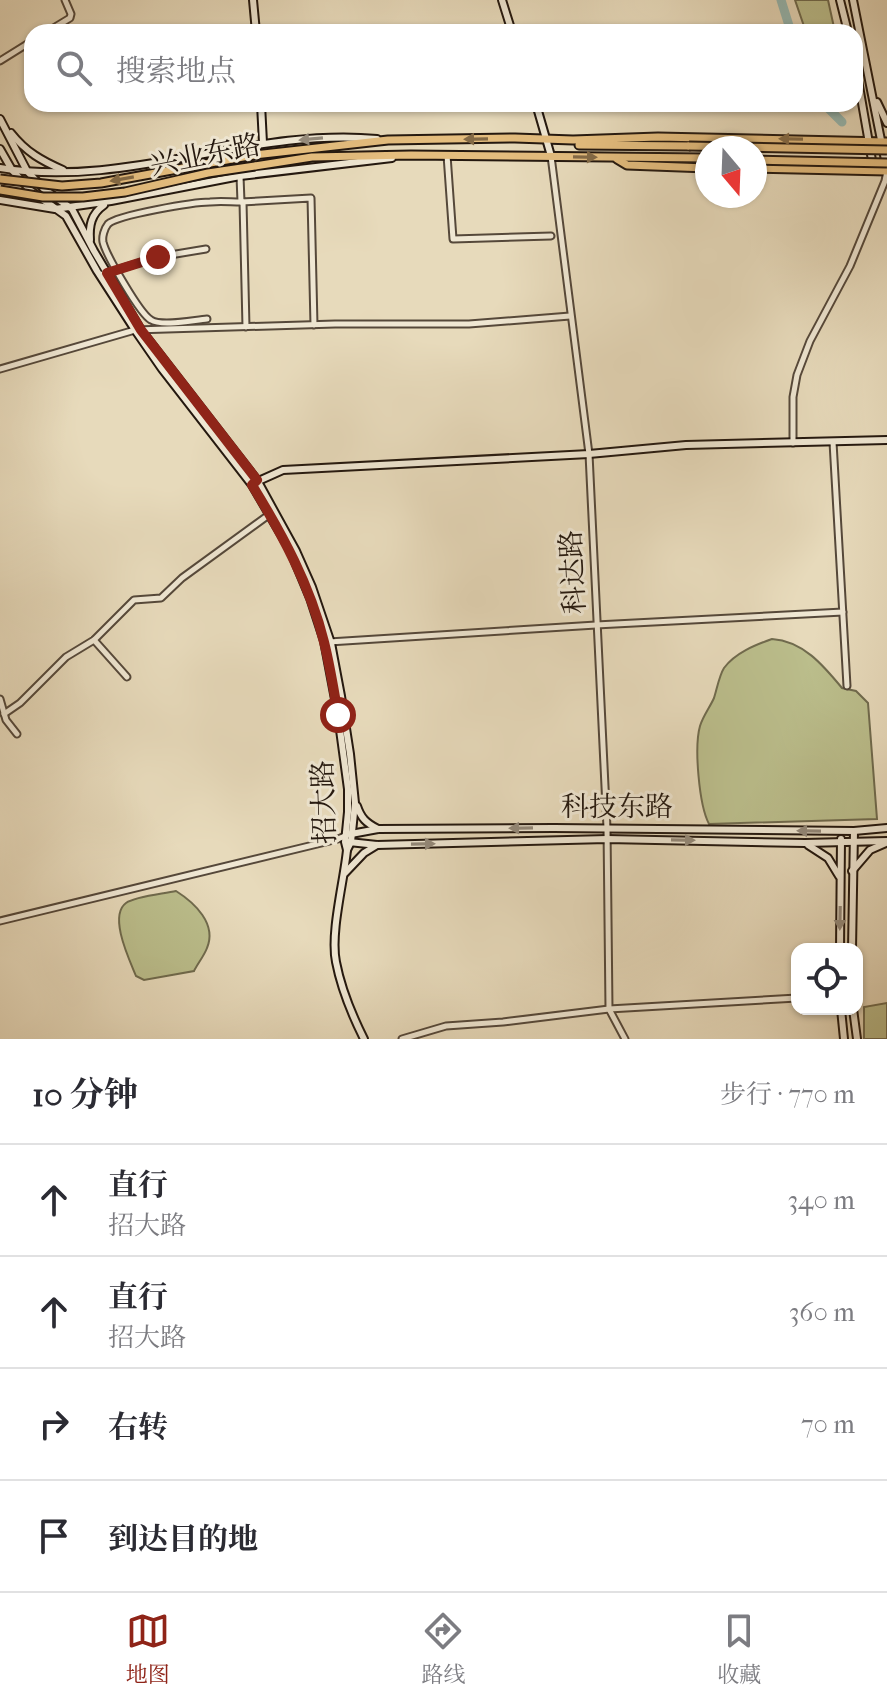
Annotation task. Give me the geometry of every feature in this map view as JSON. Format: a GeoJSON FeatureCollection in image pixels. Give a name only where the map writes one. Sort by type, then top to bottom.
{"type":"FeatureCollection","features":[{"type":"Feature","properties":{"kind":"main road"},"geometry":{"type":"LineString","coordinates":[[253,0],[255,24]]}},
{"type":"Feature","properties":{"kind":"main road"},"geometry":{"type":"LineString","coordinates":[[502,0],[510,24]]}},
{"type":"Feature","properties":{"kind":"main road"},"geometry":{"type":"LineString","coordinates":[[840,0],[846,24]]}},
{"type":"Feature","properties":{"kind":"main road"},"geometry":{"type":"LineString","coordinates":[[853,0],[858,24]]}},
{"type":"Feature","properties":{"kind":"main road"},"geometry":{"type":"LineString","coordinates":[[767,168],[887,171],[884,142],[863,48]]}},
{"type":"Feature","properties":{"kind":"main road"},"geometry":{"type":"LineString","coordinates":[[872,91],[887,123]]}},
{"type":"Feature","properties":{"kind":"main road"},"geometry":{"type":"LineString","coordinates":[[863,108],[874,170]]}},
{"type":"Feature","properties":{"kind":"main road"},"geometry":{"type":"LineString","coordinates":[[261,112],[263,143]]}},
{"type":"Feature","properties":{"kind":"main road","name":"科达路"},"geometry":{"type":"LineString","coordinates":[[539,112],[551,156]]}},
{"type":"Feature","properties":{"kind":"main road"},"geometry":{"type":"LineString","coordinates":[[1,120],[18,142],[39,160],[68,172]]}},
{"type":"Feature","properties":{"kind":"main road"},"geometry":{"type":"LineString","coordinates":[[1,120],[27,171],[44,189],[71,207]]}},
{"type":"Feature","properties":{"kind":"main road"},"geometry":{"type":"LineString","coordinates":[[0,168],[68,172],[154,163],[263,143],[347,136],[388,140]]}},
{"type":"Feature","properties":{"kind":"main road"},"geometry":{"type":"LineString","coordinates":[[0,179],[62,186],[101,183],[254,155],[388,140],[666,137],[884,142]]}},
{"type":"Feature","properties":{"kind":"main road"},"geometry":{"type":"LineString","coordinates":[[515,138],[522,145],[522,153],[517,155]]}},
{"type":"Feature","properties":{"kind":"main road"},"geometry":{"type":"LineString","coordinates":[[573,140],[576,144],[887,150]]}},
{"type":"Feature","properties":{"kind":"main road","name":"招大路"},"geometry":{"type":"LineString","coordinates":[[0,149],[12,170],[31,191],[66,216],[138,330],[254,482],[296,551],[312,587],[327,642],[350,754],[355,803],[347,840]]}},
{"type":"Feature","properties":{"kind":"main road"},"geometry":{"type":"LineString","coordinates":[[0,200],[55,209],[240,176],[411,155]]}},
{"type":"Feature","properties":{"kind":"main road","name":"兴业东路"},"geometry":{"type":"LineString","coordinates":[[0,190],[43,197],[83,197],[312,157],[517,155],[695,158]]}},
{"type":"Feature","properties":{"kind":"main road"},"geometry":{"type":"LineString","coordinates":[[615,158],[627,165],[695,168]]}},
{"type":"Feature","properties":{"kind":"main road"},"geometry":{"type":"LineString","coordinates":[[767,160],[887,163]]}},
{"type":"Feature","properties":{"kind":"main road"},"geometry":{"type":"LineString","coordinates":[[94,251],[89,239],[89,226],[100,207],[111,201]]}},
{"type":"Feature","properties":{"kind":"main road","name":"招大路"},"geometry":{"type":"LineString","coordinates":[[71,207],[103,274]]}},
{"type":"Feature","properties":{"kind":"main road"},"geometry":{"type":"LineString","coordinates":[[254,482],[283,470],[589,454],[686,445],[887,440]]}},
{"type":"Feature","properties":{"kind":"main road","name":"招大路"},"geometry":{"type":"LineString","coordinates":[[254,482],[295,562],[327,642],[348,789],[345,873],[336,924],[335,960],[352,1015],[364,1039]]}},
{"type":"Feature","properties":{"kind":"main road"},"geometry":{"type":"LineString","coordinates":[[355,803],[361,817],[378,829]]}},
{"type":"Feature","properties":{"kind":"main road","name":"科技东路"},"geometry":{"type":"LineString","coordinates":[[347,840],[378,829],[854,831],[887,828]]}},
{"type":"Feature","properties":{"kind":"main road"},"geometry":{"type":"LineString","coordinates":[[840,943],[841,831]]}},
{"type":"Feature","properties":{"kind":"main road"},"geometry":{"type":"LineString","coordinates":[[852,943],[854,831]]}},
{"type":"Feature","properties":{"kind":"main road"},"geometry":{"type":"LineString","coordinates":[[347,840],[377,845],[607,839],[887,842]]}},
{"type":"Feature","properties":{"kind":"main road"},"geometry":{"type":"LineString","coordinates":[[852,871],[870,850],[887,842]]}},
{"type":"Feature","properties":{"kind":"main road"},"geometry":{"type":"LineString","coordinates":[[805,843],[828,858],[840,879]]}},
{"type":"Feature","properties":{"kind":"main road"},"geometry":{"type":"LineString","coordinates":[[345,873],[364,853],[377,845]]}},
{"type":"Feature","properties":{"kind":"main road"},"geometry":{"type":"LineString","coordinates":[[842,1015],[844,1039]]}},
{"type":"Feature","properties":{"kind":"main road"},"geometry":{"type":"LineString","coordinates":[[854,1015],[857,1039]]}},
{"type":"Feature","properties":{"kind":"street"},"geometry":{"type":"LineString","coordinates":[[60,24],[71,14],[65,0]]}},
{"type":"Feature","properties":{"kind":"street"},"geometry":{"type":"LineString","coordinates":[[0,61],[24,46]]}},
{"type":"Feature","properties":{"kind":"street"},"geometry":{"type":"LineString","coordinates":[[447,155],[453,239],[551,236]]}},
{"type":"Feature","properties":{"kind":"street","name":"科达路"},"geometry":{"type":"LineString","coordinates":[[551,156],[589,454],[607,828],[609,1009],[625,1039]]}},
{"type":"Feature","properties":{"kind":"street"},"geometry":{"type":"LineString","coordinates":[[793,443],[793,397],[797,375],[810,341],[850,266],[887,171]]}},
{"type":"Feature","properties":{"kind":"street"},"geometry":{"type":"LineString","coordinates":[[240,176],[246,327]]}},
{"type":"Feature","properties":{"kind":"street"},"geometry":{"type":"LineString","coordinates":[[207,319],[151,321],[141,311],[102,240],[108,224],[124,216],[211,201],[311,198],[314,325]]}},
{"type":"Feature","properties":{"kind":"street"},"geometry":{"type":"LineString","coordinates":[[103,274],[158,257],[206,249]]}},
{"type":"Feature","properties":{"kind":"street"},"geometry":{"type":"LineString","coordinates":[[0,369],[138,330],[469,324],[570,316]]}},
{"type":"Feature","properties":{"kind":"street"},"geometry":{"type":"LineString","coordinates":[[833,442],[847,686]]}},
{"type":"Feature","properties":{"kind":"street"},"geometry":{"type":"LineString","coordinates":[[4,714],[20,703],[66,657],[94,640],[134,600],[161,598],[182,578],[270,514]]}},
{"type":"Feature","properties":{"kind":"street"},"geometry":{"type":"LineString","coordinates":[[327,642],[843,612]]}},
{"type":"Feature","properties":{"kind":"street"},"geometry":{"type":"LineString","coordinates":[[94,640],[127,677]]}},
{"type":"Feature","properties":{"kind":"street"},"geometry":{"type":"LineString","coordinates":[[0,699],[6,720],[17,734]]}},
{"type":"Feature","properties":{"kind":"street"},"geometry":{"type":"LineString","coordinates":[[0,921],[347,840]]}},
{"type":"Feature","properties":{"kind":"street"},"geometry":{"type":"LineString","coordinates":[[402,1039],[446,1026],[609,1009],[791,998]]}},
{"type":"Feature","properties":{"kind":"green space"},"geometry":{"type":"Polygon","coordinates":[[[795,0],[828,0],[833,24],[803,24],[795,0]]]}},
{"type":"Feature","properties":{"kind":"green space"},"geometry":{"type":"Polygon","coordinates":[[[772,639],[803,649],[842,688],[856,691],[868,703],[877,819],[709,824],[698,776],[700,726],[724,668],[740,654],[772,639]]]}},
{"type":"Feature","properties":{"kind":"green space"},"geometry":{"type":"Polygon","coordinates":[[[176,891],[197,908],[207,923],[207,948],[194,971],[144,980],[136,976],[125,950],[119,918],[121,909],[136,899],[176,891]]]}},
{"type":"Feature","properties":{"kind":"green space"},"geometry":{"type":"Polygon","coordinates":[[[887,1003],[887,1039],[864,1039],[864,1007],[887,1003]]]}},
{"type":"Feature","properties":{"kind":"waterway"},"geometry":{"type":"LineString","coordinates":[[781,0],[788,24]]}},
{"type":"Feature","properties":{"kind":"waterway"},"geometry":{"type":"LineString","coordinates":[[832,112],[842,122]]}},
{"type":"Feature","properties":{"kind":"route"},"geometry":{"type":"LineString","coordinates":[[158,257],[107,273],[141,330],[257,480],[252,485],[290,550],[310,598],[324,641],[338,715]]}}]}
